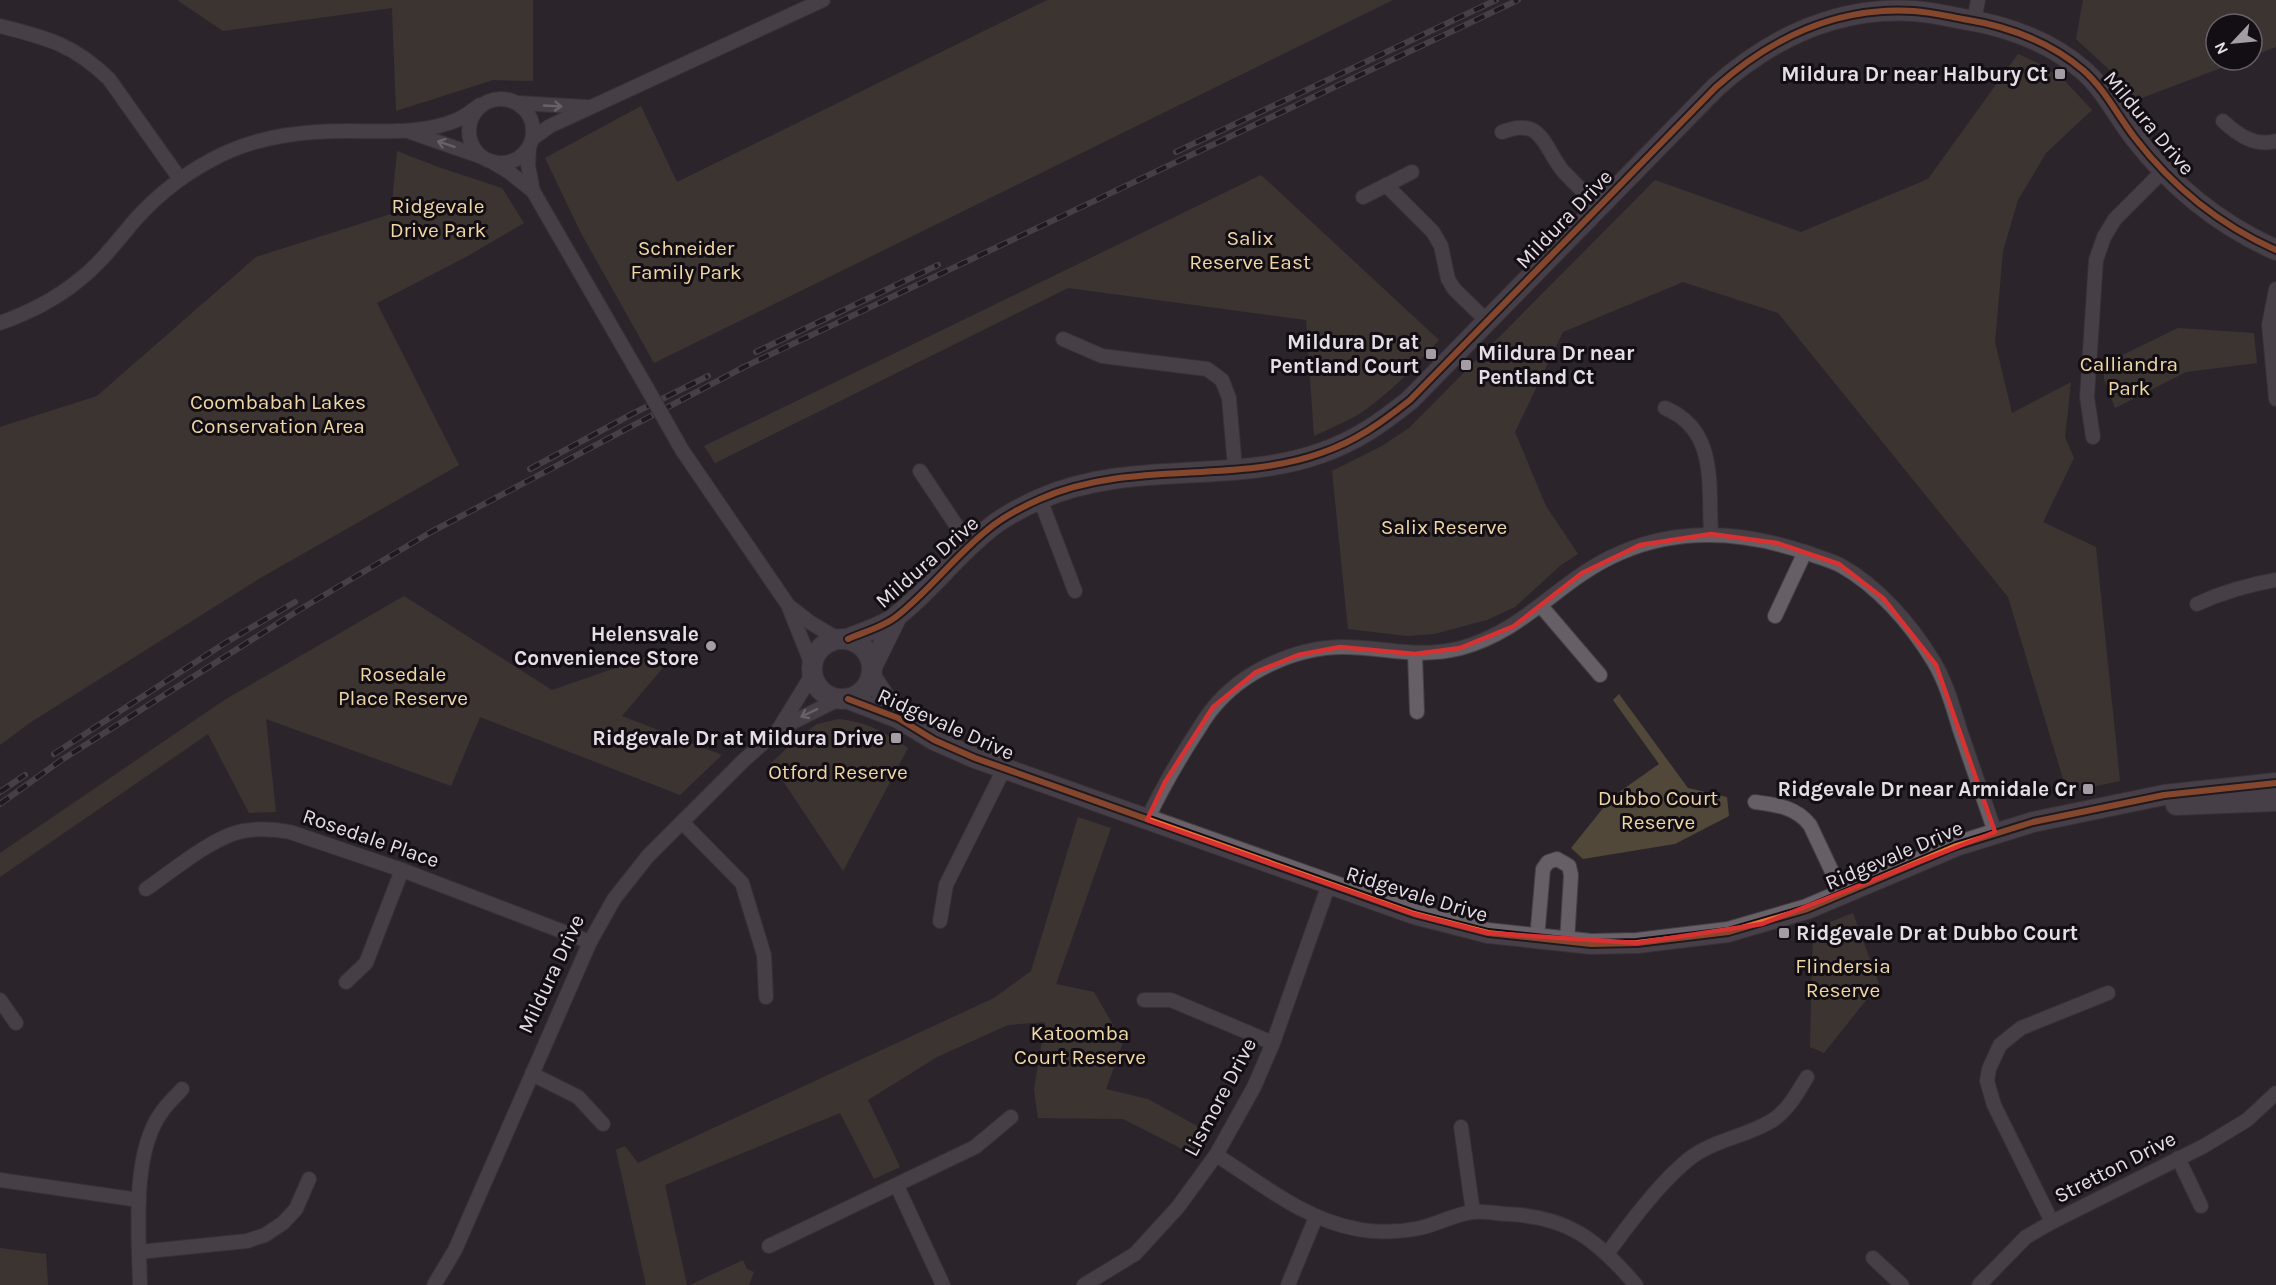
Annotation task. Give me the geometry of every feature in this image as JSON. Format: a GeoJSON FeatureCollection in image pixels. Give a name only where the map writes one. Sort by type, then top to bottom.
{"type":"FeatureCollection","features":[{"type":"Feature","properties":{"kind":"street"},"geometry":{"type":"LineString","coordinates":[[408,131],[488,160],[503,163],[513,161],[522,156],[531,143],[550,126],[823,0]]}},
{"type":"Feature","properties":{"kind":"street"},"geometry":{"type":"LineString","coordinates":[[1974,21],[1978,0]]}},
{"type":"Feature","properties":{"kind":"street","name":"Mildura Drive"},"geometry":{"type":"LineString","coordinates":[[871,672],[896,618],[987,530],[1040,499],[1072,487],[1104,479],[1268,465],[1304,458],[1337,447],[1370,431],[1410,400],[1716,87],[1743,64],[1792,34],[1844,17],[1876,12],[1914,11],[2004,27],[2049,46],[2084,70],[2106,94],[2134,136],[2163,171],[2190,196],[2245,234],[2276,250]]}},
{"type":"Feature","properties":{"kind":"street"},"geometry":{"type":"LineString","coordinates":[[0,26],[42,36],[62,44],[95,65],[109,79],[180,179]]}},
{"type":"Feature","properties":{"kind":"street"},"geometry":{"type":"LineString","coordinates":[[0,323],[53,298],[80,280],[104,257],[136,219],[180,179],[226,153],[258,141],[304,133],[408,131],[459,119],[480,105],[499,98],[518,102],[589,107]]}},
{"type":"Feature","properties":{"kind":"street"},"geometry":{"type":"LineString","coordinates":[[518,102],[531,117],[528,165],[533,191],[682,450],[788,605],[821,692],[844,699],[863,691],[871,672],[864,649],[811,623],[788,605]]}},
{"type":"Feature","properties":{"kind":"street"},"geometry":{"type":"LineString","coordinates":[[480,105],[474,113],[469,132],[476,151],[533,191]]}},
{"type":"Feature","properties":{"kind":"street"},"geometry":{"type":"LineString","coordinates":[[2223,121],[2235,133],[2250,141],[2268,144],[2276,141]]}},
{"type":"Feature","properties":{"kind":"street"},"geometry":{"type":"LineString","coordinates":[[1502,132],[1523,127],[1533,130],[1545,139],[1563,170],[1599,207]]}},
{"type":"Feature","properties":{"kind":"street"},"geometry":{"type":"LineString","coordinates":[[2093,437],[2087,397],[2097,260],[2104,237],[2115,219],[2163,171]]}},
{"type":"Feature","properties":{"kind":"street"},"geometry":{"type":"LineString","coordinates":[[1363,197],[1412,172]]}},
{"type":"Feature","properties":{"kind":"street"},"geometry":{"type":"LineString","coordinates":[[1386,185],[1434,232],[1441,246],[1448,279],[1454,289],[1487,321]]}},
{"type":"Feature","properties":{"kind":"street"},"geometry":{"type":"LineString","coordinates":[[2276,289],[2269,325],[2276,399]]}},
{"type":"Feature","properties":{"kind":"street"},"geometry":{"type":"LineString","coordinates":[[1063,339],[1102,356],[1207,369],[1222,380],[1229,398],[1235,468]]}},
{"type":"Feature","properties":{"kind":"street"},"geometry":{"type":"LineString","coordinates":[[1665,408],[1676,412],[1690,424],[1702,440],[1706,457],[1712,534]]}},
{"type":"Feature","properties":{"kind":"street"},"geometry":{"type":"LineString","coordinates":[[920,471],[970,546]]}},
{"type":"Feature","properties":{"kind":"street"},"geometry":{"type":"LineString","coordinates":[[1040,499],[1076,591]]}},
{"type":"Feature","properties":{"kind":"street"},"geometry":{"type":"LineString","coordinates":[[1147,820],[1165,782],[1213,707],[1256,672],[1298,655],[1340,647],[1415,654],[1460,648],[1487,639],[1514,626],[1582,573],[1619,554],[1640,545],[1681,536],[1712,534],[1750,537],[1777,543],[1839,564],[1897,612],[1920,640],[1936,665],[1950,698],[1995,832]]}},
{"type":"Feature","properties":{"kind":"street"},"geometry":{"type":"LineString","coordinates":[[1775,616],[1805,552]]}},
{"type":"Feature","properties":{"kind":"street"},"geometry":{"type":"LineString","coordinates":[[2197,604],[2245,585],[2276,580]]}},
{"type":"Feature","properties":{"kind":"street"},"geometry":{"type":"LineString","coordinates":[[1541,606],[1600,675]]}},
{"type":"Feature","properties":{"kind":"street","name":"Mildura Drive"},"geometry":{"type":"LineString","coordinates":[[843,639],[896,618]]}},
{"type":"Feature","properties":{"kind":"street"},"geometry":{"type":"LineString","coordinates":[[812,670],[815,656],[820,648],[829,642],[843,639]]}},
{"type":"Feature","properties":{"kind":"street"},"geometry":{"type":"LineString","coordinates":[[1415,654],[1417,712]]}},
{"type":"Feature","properties":{"kind":"street","name":"Mildura Drive"},"geometry":{"type":"LineString","coordinates":[[434,1285],[455,1250],[590,942],[614,899],[648,856],[779,729],[812,670]]}},
{"type":"Feature","properties":{"kind":"street","name":"Ridgevale Drive"},"geometry":{"type":"LineString","coordinates":[[871,672],[898,718]]}},
{"type":"Feature","properties":{"kind":"street","name":"Mildura Drive"},"geometry":{"type":"LineString","coordinates":[[779,729],[844,699]]}},
{"type":"Feature","properties":{"kind":"street","name":"Ridgevale Drive"},"geometry":{"type":"LineString","coordinates":[[844,699],[898,718],[949,747],[1004,769],[1373,901],[1488,933],[1567,942],[1637,943],[1728,932],[1762,924],[1843,896],[1907,866],[1995,832],[2164,795],[2276,783]]}},
{"type":"Feature","properties":{"kind":"street"},"geometry":{"type":"LineString","coordinates":[[940,921],[946,885],[1004,769]]}},
{"type":"Feature","properties":{"kind":"street","name":"Ridgevale Drive"},"geometry":{"type":"LineString","coordinates":[[2108,807],[2276,801]]}},
{"type":"Feature","properties":{"kind":"street"},"geometry":{"type":"LineString","coordinates":[[1755,802],[1784,806],[1804,817],[1810,825],[1843,896]]}},
{"type":"Feature","properties":{"kind":"street"},"geometry":{"type":"LineString","coordinates":[[682,822],[742,883],[764,955],[766,997]]}},
{"type":"Feature","properties":{"kind":"street","name":"Rosedale Place"},"geometry":{"type":"LineString","coordinates":[[146,889],[220,840],[241,831],[258,829],[290,832],[402,870],[590,942]]}},
{"type":"Feature","properties":{"kind":"street"},"geometry":{"type":"LineString","coordinates":[[1537,939],[1543,869],[1548,861],[1557,859],[1569,866],[1571,875],[1567,942]]}},
{"type":"Feature","properties":{"kind":"street"},"geometry":{"type":"LineString","coordinates":[[346,982],[366,963],[402,870]]}},
{"type":"Feature","properties":{"kind":"street","name":"Lismore Drive"},"geometry":{"type":"LineString","coordinates":[[1084,1285],[1135,1254],[1150,1240],[1178,1207],[1216,1155],[1254,1087],[1273,1043],[1329,884]]}},
{"type":"Feature","properties":{"kind":"street"},"geometry":{"type":"LineString","coordinates":[[2052,1222],[1994,1105],[1987,1081],[1989,1069],[2000,1045],[2021,1028],[2108,993]]}},
{"type":"Feature","properties":{"kind":"street"},"geometry":{"type":"LineString","coordinates":[[0,1000],[16,1023]]}},
{"type":"Feature","properties":{"kind":"street"},"geometry":{"type":"LineString","coordinates":[[1144,1000],[1171,1000],[1273,1043]]}},
{"type":"Feature","properties":{"kind":"street"},"geometry":{"type":"LineString","coordinates":[[532,1074],[578,1097],[603,1124]]}},
{"type":"Feature","properties":{"kind":"street"},"geometry":{"type":"LineString","coordinates":[[1607,1254],[1623,1232],[1679,1168],[1710,1146],[1759,1128],[1775,1119],[1793,1100],[1807,1077]]}},
{"type":"Feature","properties":{"kind":"street"},"geometry":{"type":"LineString","coordinates":[[140,1285],[139,1200],[145,1156],[160,1114],[182,1089]]}},
{"type":"Feature","properties":{"kind":"street","name":"Stretton Drive"},"geometry":{"type":"LineString","coordinates":[[1979,1285],[2026,1237],[2204,1146],[2247,1120],[2276,1093]]}},
{"type":"Feature","properties":{"kind":"street"},"geometry":{"type":"LineString","coordinates":[[769,1246],[975,1148],[1011,1117]]}},
{"type":"Feature","properties":{"kind":"street"},"geometry":{"type":"LineString","coordinates":[[1461,1127],[1473,1212]]}},
{"type":"Feature","properties":{"kind":"street"},"geometry":{"type":"LineString","coordinates":[[1216,1155],[1316,1217],[1358,1230],[1388,1231],[1420,1228],[1473,1212],[1546,1218],[1581,1233],[1607,1254],[1636,1285]]}},
{"type":"Feature","properties":{"kind":"street"},"geometry":{"type":"LineString","coordinates":[[2178,1158],[2201,1206]]}},
{"type":"Feature","properties":{"kind":"street"},"geometry":{"type":"LineString","coordinates":[[139,1252],[247,1241],[265,1235],[283,1223],[296,1209],[309,1179]]}},
{"type":"Feature","properties":{"kind":"street"},"geometry":{"type":"LineString","coordinates":[[0,1180],[139,1200]]}},
{"type":"Feature","properties":{"kind":"street"},"geometry":{"type":"LineString","coordinates":[[897,1186],[943,1285]]}},
{"type":"Feature","properties":{"kind":"street"},"geometry":{"type":"LineString","coordinates":[[1288,1285],[1316,1217]]}},
{"type":"Feature","properties":{"kind":"street"},"geometry":{"type":"LineString","coordinates":[[1873,1258],[1902,1285]]}},
{"type":"Feature","properties":{"kind":"highlighted area"},"geometry":{"type":"Polygon","coordinates":[[[1711,534],[1777,543],[1839,564],[1883,598],[1936,665],[1995,832],[1762,924],[1637,943],[1488,933],[1414,914],[1147,820],[1165,782],[1213,707],[1256,672],[1298,655],[1340,647],[1415,654],[1460,648],[1514,626],[1582,573],[1640,545],[1711,534]]]}},
{"type":"Feature","properties":{"kind":"green space"},"geometry":{"type":"Polygon","coordinates":[[[177,0],[533,0],[533,81],[493,80],[396,111],[392,8],[223,31],[177,0]]]}},
{"type":"Feature","properties":{"kind":"green space","name":"Schneider Family Park"},"geometry":{"type":"Polygon","coordinates":[[[1047,0],[1393,0],[654,363],[581,233],[545,158],[641,106],[677,182],[1047,0]]]}},
{"type":"Feature","properties":{"kind":"green space"},"geometry":{"type":"Polygon","coordinates":[[[2083,0],[2276,0],[2276,47],[2264,52],[2264,12],[2204,12],[2204,72],[2210,72],[2134,101],[2115,75],[2076,39],[2083,0]]]}},
{"type":"Feature","properties":{"kind":"green space","name":"Salix Reserve"},"geometry":{"type":"Polygon","coordinates":[[[2018,54],[2040,64],[2065,81],[2092,110],[2046,153],[2018,200],[2003,251],[1995,342],[2012,413],[2071,382],[2065,437],[2074,458],[2043,522],[2096,547],[2120,781],[2067,792],[2008,597],[1778,313],[1683,282],[1563,332],[1515,432],[1546,506],[1578,554],[1561,565],[1515,607],[1487,620],[1434,634],[1407,636],[1348,629],[1332,471],[1382,446],[1409,428],[1655,180],[1801,232],[1928,179],[2018,54]]]}},
{"type":"Feature","properties":{"kind":"green space","name":"Coombabah Lakes Conservation Area"},"geometry":{"type":"Polygon","coordinates":[[[397,151],[502,188],[524,223],[466,257],[377,303],[459,465],[262,577],[31,722],[0,745],[0,427],[97,396],[256,257],[391,214],[397,151]]]}},
{"type":"Feature","properties":{"kind":"green space","name":"Salix Reserve East"},"geometry":{"type":"Polygon","coordinates":[[[1261,175],[1439,340],[1390,390],[1368,408],[1346,421],[1314,436],[1306,320],[1068,288],[715,463],[704,446],[1261,175]]]}},
{"type":"Feature","properties":{"kind":"green space","name":"Calliandra Park"},"geometry":{"type":"Polygon","coordinates":[[[2178,328],[2254,333],[2257,363],[2186,372],[2115,408],[2104,379],[2104,364],[2178,328]]]}},
{"type":"Feature","properties":{"kind":"green space","name":"Rosedale Place Reserve"},"geometry":{"type":"Polygon","coordinates":[[[404,596],[552,690],[656,654],[667,663],[622,716],[722,755],[680,795],[480,717],[451,786],[266,719],[276,812],[249,813],[208,734],[0,877],[0,853],[226,699],[404,596]]]}},
{"type":"Feature","properties":{"kind":"green space","name":"Dubbo Court Reserve"},"geometry":{"type":"Polygon","coordinates":[[[1619,694],[1688,788],[1727,797],[1729,816],[1675,844],[1583,859],[1571,848],[1612,797],[1659,764],[1613,700],[1619,694]]]}},
{"type":"Feature","properties":{"kind":"green space","name":"Otford Reserve"},"geometry":{"type":"Polygon","coordinates":[[[839,719],[875,729],[908,748],[843,871],[771,763],[817,724],[839,719]]]}},
{"type":"Feature","properties":{"kind":"green space","name":"Katoomba Court Reserve"},"geometry":{"type":"Polygon","coordinates":[[[1078,817],[1111,828],[1056,984],[1094,992],[1123,1042],[1106,1089],[1148,1099],[1208,1132],[1194,1155],[1123,1119],[1038,1118],[1034,1090],[1045,1022],[1008,1025],[937,1057],[868,1100],[900,1167],[874,1179],[840,1113],[665,1185],[687,1285],[646,1285],[616,1150],[625,1146],[638,1163],[994,998],[1031,971],[1078,817]]]}},
{"type":"Feature","properties":{"kind":"green space","name":"Flindersia Reserve"},"geometry":{"type":"Polygon","coordinates":[[[1853,913],[1879,984],[1824,1053],[1810,1047],[1813,929],[1853,913]]]}},
{"type":"Feature","properties":{"kind":"green space"},"geometry":{"type":"Polygon","coordinates":[[[0,1248],[46,1254],[48,1285],[0,1285],[0,1248]]]}},
{"type":"Feature","properties":{"kind":"green space"},"geometry":{"type":"Polygon","coordinates":[[[743,1260],[747,1269],[754,1272],[749,1285],[690,1285],[743,1260]]]}},
{"type":"Feature","properties":{"kind":"railway"},"geometry":{"type":"LineString","coordinates":[[1176,152],[1496,0]]}},
{"type":"Feature","properties":{"kind":"railway"},"geometry":{"type":"LineString","coordinates":[[0,804],[60,761],[299,610],[431,532],[744,367],[1518,0]]}},
{"type":"Feature","properties":{"kind":"railway"},"geometry":{"type":"LineString","coordinates":[[756,352],[938,265]]}},
{"type":"Feature","properties":{"kind":"railway"},"geometry":{"type":"LineString","coordinates":[[530,469],[708,376]]}},
{"type":"Feature","properties":{"kind":"railway"},"geometry":{"type":"LineString","coordinates":[[54,754],[225,643],[295,602]]}},
{"type":"Feature","properties":{"kind":"railway"},"geometry":{"type":"LineString","coordinates":[[0,792],[25,775]]}},
{"type":"Feature","properties":{"kind":"cycle path"},"geometry":{"type":"LineString","coordinates":[[848,639],[892,620],[920,596],[986,531],[1012,513],[1040,499],[1074,487],[1109,479],[1252,468],[1287,463],[1334,448],[1368,431],[1410,400],[1716,87],[1737,69],[1783,40],[1832,20],[1886,11],[1945,15],[2011,30],[2056,50],[2091,77],[2149,156],[2181,188],[2198,203],[2236,229],[2276,250]]}},
{"type":"Feature","properties":{"kind":"cycle path"},"geometry":{"type":"LineString","coordinates":[[848,699],[898,718],[934,740],[975,758],[1414,914],[1488,933],[1591,944],[1637,943],[1728,932],[1807,909],[1956,846],[2033,822],[2164,795],[2276,783]]}},
{"type":"Feature","properties":{"kind":"place","name":"Mildura Dr near Halbury Ct"},"geometry":{"type":"Point","coordinates":[2060,74]}},
{"type":"Feature","properties":{"kind":"place","name":"Mildura Dr at Pentland Court"},"geometry":{"type":"Point","coordinates":[1431,354]}},
{"type":"Feature","properties":{"kind":"place","name":"Mildura Dr near Pentland Ct"},"geometry":{"type":"Point","coordinates":[1466,365]}},
{"type":"Feature","properties":{"kind":"place","name":"Helensvale Convenience Store"},"geometry":{"type":"Point","coordinates":[711,646]}},
{"type":"Feature","properties":{"kind":"place","name":"Ridgevale Dr at Mildura Drive"},"geometry":{"type":"Point","coordinates":[896,738]}},
{"type":"Feature","properties":{"kind":"place","name":"Ridgevale Dr near Armidale Cr"},"geometry":{"type":"Point","coordinates":[2088,789]}},
{"type":"Feature","properties":{"kind":"place","name":"Ridgevale Dr at Dubbo Court"},"geometry":{"type":"Point","coordinates":[1784,933]}},
{"type":"Feature","properties":{"kind":"park label","name":"Ridgevale Drive Park"},"geometry":{"type":"Point","coordinates":[438,218]}}]}
